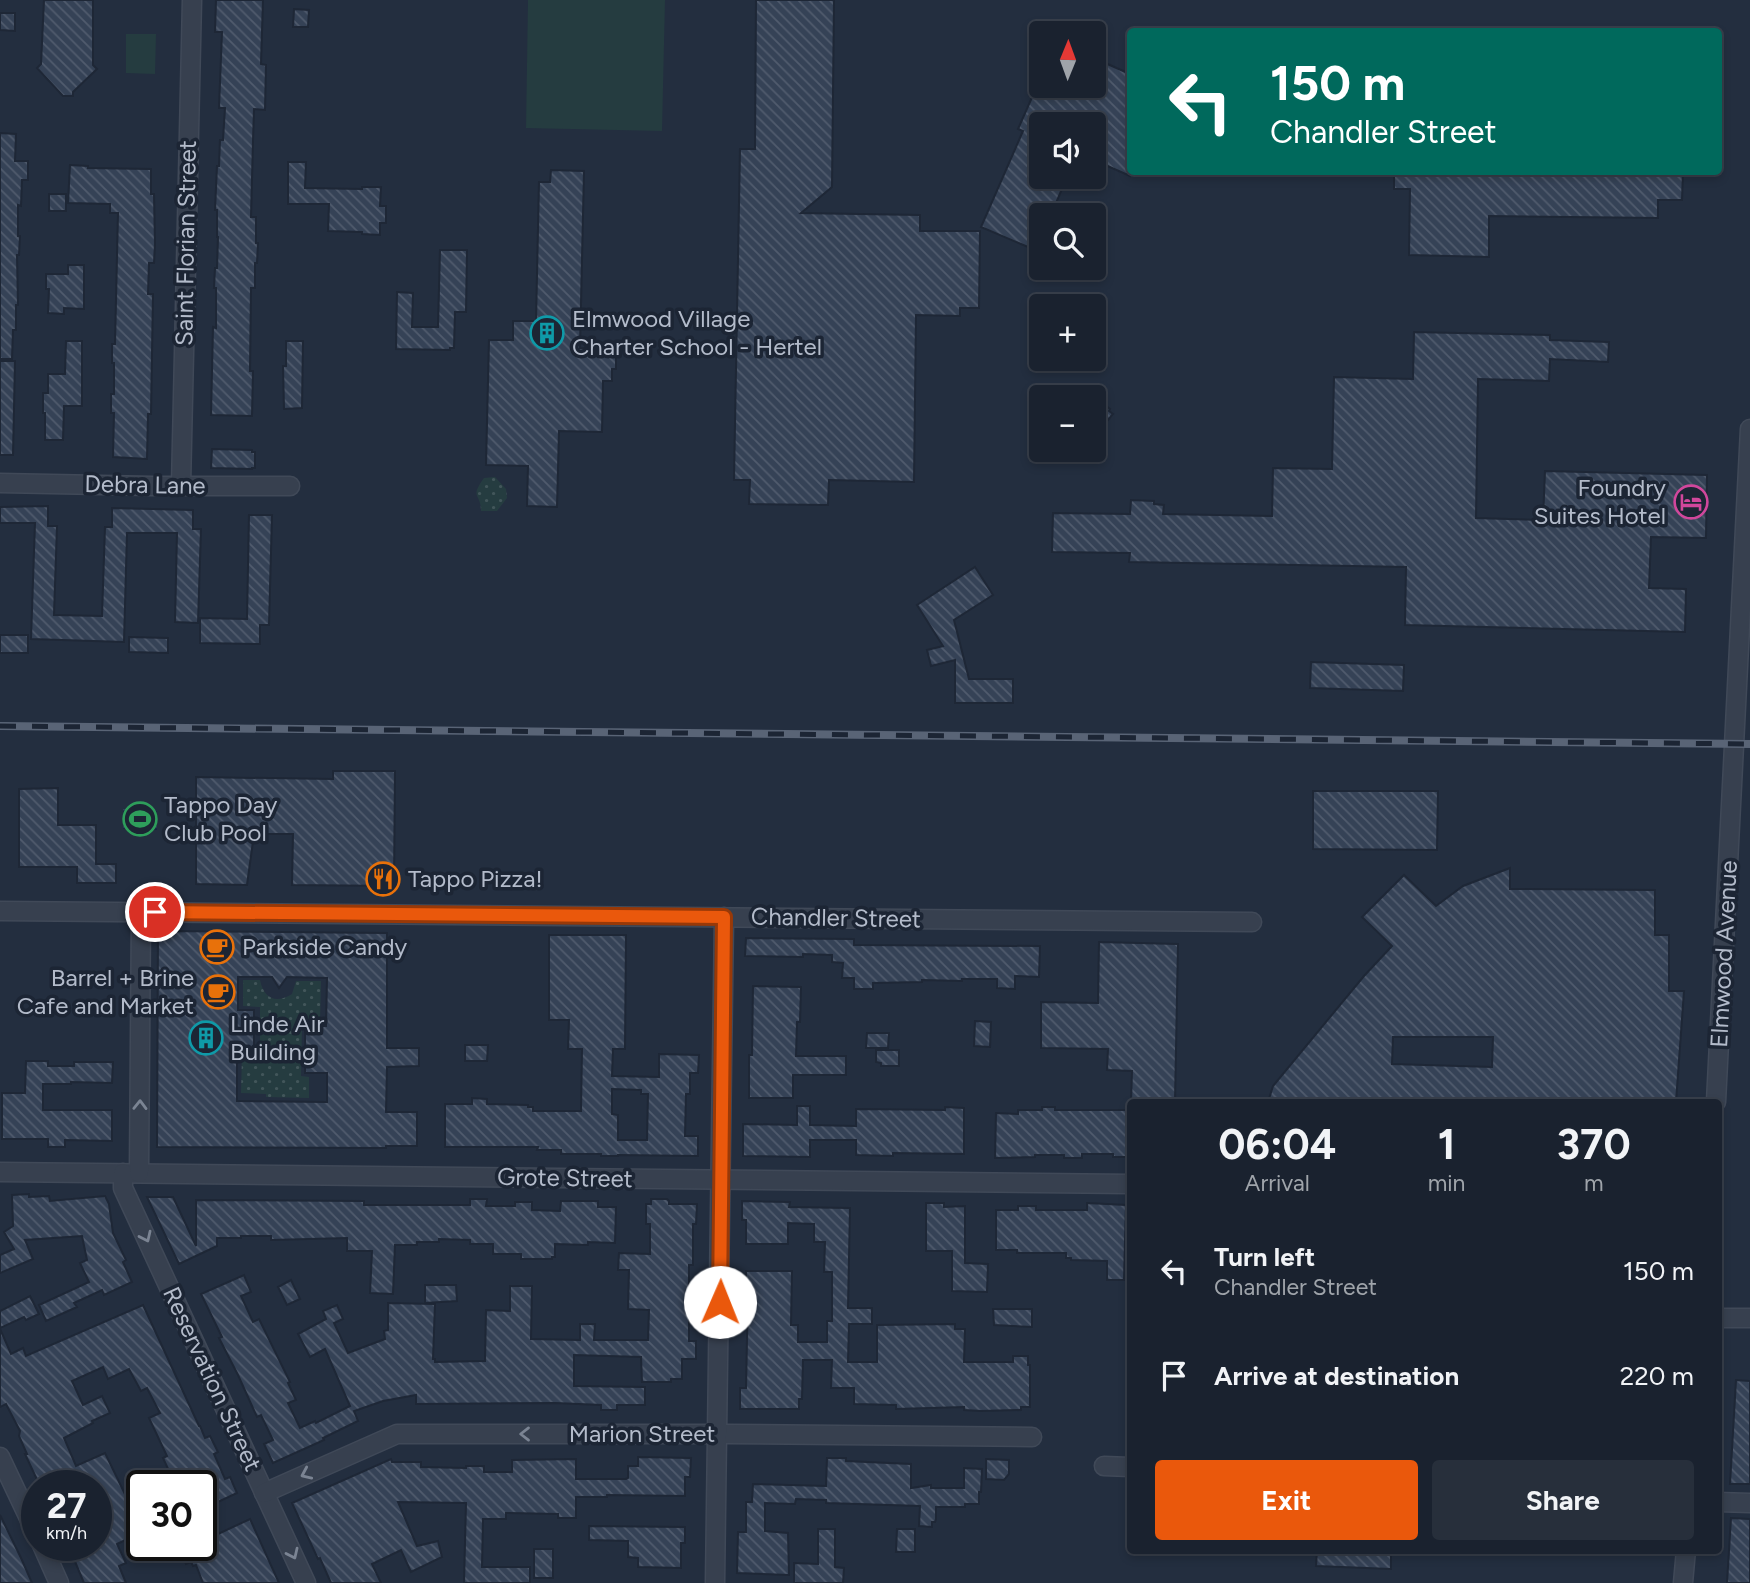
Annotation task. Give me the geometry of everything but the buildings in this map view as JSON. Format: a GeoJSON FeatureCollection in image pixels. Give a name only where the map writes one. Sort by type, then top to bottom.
{"type":"FeatureCollection","features":[{"type":"Feature","properties":{"kind":"street","name":"Saint Florian Street"},"geometry":{"type":"LineString","coordinates":[[181,486],[192,0]]}},
{"type":"Feature","properties":{"kind":"street","name":"Elmwood Avenue"},"geometry":{"type":"LineString","coordinates":[[1716,1099],[1750,429]]}},
{"type":"Feature","properties":{"kind":"street","name":"Debra Lane"},"geometry":{"type":"LineString","coordinates":[[0,483],[290,486]]}},
{"type":"Feature","properties":{"kind":"street","name":"Chandler Street"},"geometry":{"type":"LineString","coordinates":[[0,911],[1251,922]]}},
{"type":"Feature","properties":{"kind":"street","name":"Reservation Street"},"geometry":{"type":"LineString","coordinates":[[141,912],[131,1173],[123,1188],[306,1583]]}},
{"type":"Feature","properties":{"kind":"street"},"geometry":{"type":"LineString","coordinates":[[715,1583],[724,917]]}},
{"type":"Feature","properties":{"kind":"street","name":"Grote Street"},"geometry":{"type":"LineString","coordinates":[[0,1172],[1127,1184]]}},
{"type":"Feature","properties":{"kind":"street"},"geometry":{"type":"LineString","coordinates":[[1722,1318],[1750,1318]]}},
{"type":"Feature","properties":{"kind":"street","name":"Marion Street"},"geometry":{"type":"LineString","coordinates":[[264,1493],[397,1434],[1032,1437]]}},
{"type":"Feature","properties":{"kind":"street"},"geometry":{"type":"LineString","coordinates":[[0,1457],[21,1501]]}},
{"type":"Feature","properties":{"kind":"street"},"geometry":{"type":"LineString","coordinates":[[1104,1466],[1127,1466]]}},
{"type":"Feature","properties":{"kind":"street"},"geometry":{"type":"LineString","coordinates":[[1722,1502],[1750,1503]]}},
{"type":"Feature","properties":{"kind":"street"},"geometry":{"type":"LineString","coordinates":[[1683,1583],[1686,1554]]}},
{"type":"Feature","properties":{"kind":"street"},"geometry":{"type":"LineString","coordinates":[[50,1561],[60,1583]]}},
{"type":"Feature","properties":{"kind":"green space"},"geometry":{"type":"Polygon","coordinates":[[[528,0],[665,0],[662,131],[526,128],[528,0]]]}},
{"type":"Feature","properties":{"kind":"green space"},"geometry":{"type":"Polygon","coordinates":[[[126,34],[156,34],[155,74],[126,73],[126,34]]]}},
{"type":"Feature","properties":{"kind":"green space"},"geometry":{"type":"Polygon","coordinates":[[[495,477],[506,489],[507,498],[497,511],[481,511],[477,489],[484,478],[495,477]]]}},
{"type":"Feature","properties":{"kind":"green space"},"geometry":{"type":"Polygon","coordinates":[[[243,980],[260,980],[264,992],[276,999],[292,994],[296,981],[321,981],[320,1023],[302,1024],[301,1076],[309,1077],[309,1098],[266,1097],[266,1094],[241,1093],[242,1054],[260,1054],[260,1007],[243,1006],[243,980]]]}},
{"type":"Feature","properties":{"kind":"water","name":"Tappo Day Club Pool"},"geometry":{"type":"Polygon","coordinates":[[[123,809],[157,810],[157,830],[123,829],[123,809]]]}},
{"type":"Feature","properties":{"kind":"railway"},"geometry":{"type":"LineString","coordinates":[[0,726],[1750,744]]}},
{"type":"Feature","properties":{"kind":"place","name":"Elmwood Village Charter School - Hertel"},"geometry":{"type":"Point","coordinates":[547,333]}},
{"type":"Feature","properties":{"kind":"place","name":"Foundry Suites Hotel"},"geometry":{"type":"Point","coordinates":[1691,502]}},
{"type":"Feature","properties":{"kind":"place","name":"Tappo Day Club Pool"},"geometry":{"type":"Point","coordinates":[140,819]}},
{"type":"Feature","properties":{"kind":"place","name":"Tappo Pizza!"},"geometry":{"type":"Point","coordinates":[383,879]}},
{"type":"Feature","properties":{"kind":"place","name":"Parkside Candy"},"geometry":{"type":"Point","coordinates":[217,947]}},
{"type":"Feature","properties":{"kind":"place","name":"Barrel + Brine Cafe and Market"},"geometry":{"type":"Point","coordinates":[218,992]}},
{"type":"Feature","properties":{"kind":"place","name":"Linde Air Building"},"geometry":{"type":"Point","coordinates":[206,1038]}},
{"type":"Feature","properties":{"kind":"route"},"geometry":{"type":"LineString","coordinates":[[155,912],[724,917],[720,1302]]}}]}
